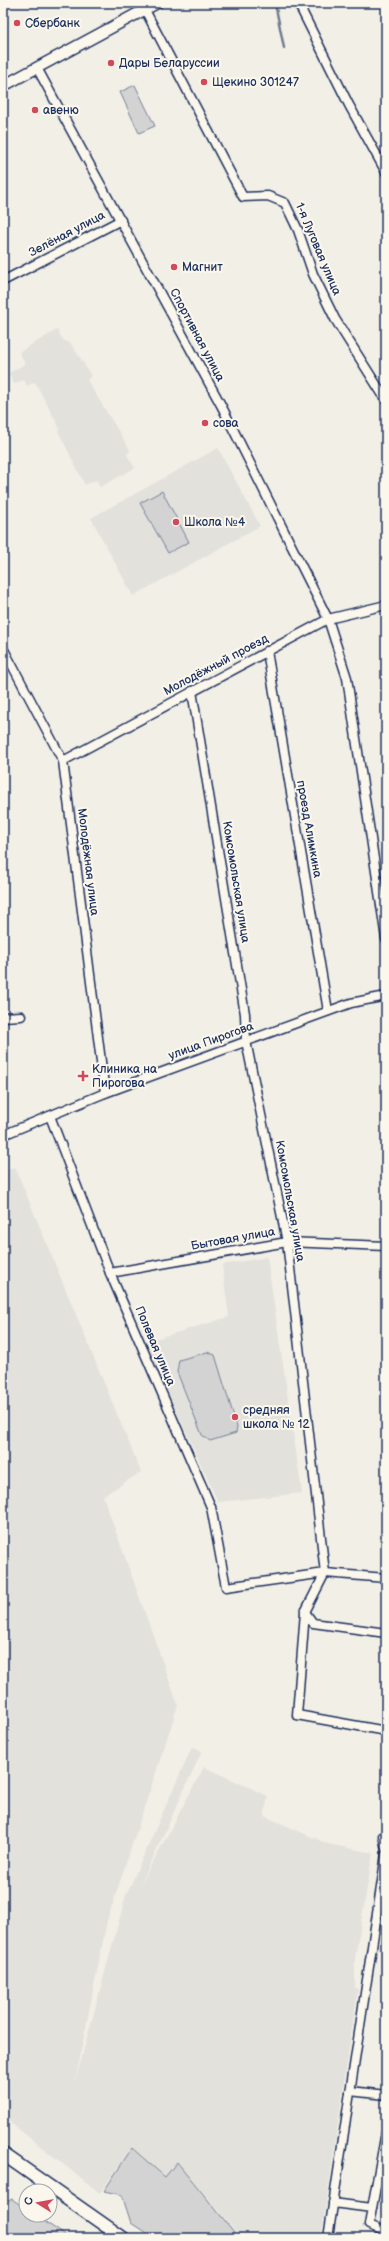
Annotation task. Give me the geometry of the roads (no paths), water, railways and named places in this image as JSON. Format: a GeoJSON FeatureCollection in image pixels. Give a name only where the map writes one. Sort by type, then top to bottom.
{"type":"FeatureCollection","features":[{"type":"Feature","properties":{"kind":"highway"},"geometry":{"type":"LineString","coordinates":[[3,2154],[123,2238]]}},
{"type":"Feature","properties":{"kind":"main road"},"geometry":{"type":"LineString","coordinates":[[3,86],[157,3]]}},
{"type":"Feature","properties":{"kind":"street"},"geometry":{"type":"LineString","coordinates":[[298,3],[348,105],[386,172]]}},
{"type":"Feature","properties":{"kind":"street","name":"1-я Луговая улица"},"geometry":{"type":"LineString","coordinates":[[144,10],[243,197],[268,196],[285,202],[298,230],[313,274],[335,319],[386,400]]}},
{"type":"Feature","properties":{"kind":"street","name":"Спортивная улица"},"geometry":{"type":"LineString","coordinates":[[37,68],[221,405],[328,619],[347,678],[386,939]]}},
{"type":"Feature","properties":{"kind":"street","name":"Зелёная улица"},"geometry":{"type":"LineString","coordinates":[[3,280],[121,220]]}},
{"type":"Feature","properties":{"kind":"street","name":"Молодёжный проезд"},"geometry":{"type":"LineString","coordinates":[[63,761],[328,619],[386,605]]}},
{"type":"Feature","properties":{"kind":"street","name":"Молодёжная улица"},"geometry":{"type":"LineString","coordinates":[[3,648],[63,761],[106,1093]]}},
{"type":"Feature","properties":{"kind":"street","name":"проезд Алимкина"},"geometry":{"type":"LineString","coordinates":[[267,652],[328,1011]]}},
{"type":"Feature","properties":{"kind":"street","name":"Комсомольская улица"},"geometry":{"type":"LineString","coordinates":[[192,691],[245,1014],[246,1041],[287,1242],[325,1573]]}},
{"type":"Feature","properties":{"kind":"street","name":"улица Пирогова"},"geometry":{"type":"LineString","coordinates":[[3,1135],[106,1093],[350,1002],[386,996]]}},
{"type":"Feature","properties":{"kind":"street"},"geometry":{"type":"LineString","coordinates":[[3,1017],[21,1016]]}},
{"type":"Feature","properties":{"kind":"street","name":"Полевая улица"},"geometry":{"type":"LineString","coordinates":[[50,1116],[110,1272],[211,1507],[226,1587],[325,1573]]}},
{"type":"Feature","properties":{"kind":"street","name":"Бытовая улица"},"geometry":{"type":"LineString","coordinates":[[110,1272],[287,1242],[386,1246]]}},
{"type":"Feature","properties":{"kind":"street"},"geometry":{"type":"LineString","coordinates":[[386,1578],[325,1573],[305,1612],[297,1715],[386,1731]]}},
{"type":"Feature","properties":{"kind":"street"},"geometry":{"type":"LineString","coordinates":[[305,1612],[313,1623],[386,1633]]}},
{"type":"Feature","properties":{"kind":"street"},"geometry":{"type":"LineString","coordinates":[[386,1836],[383,1836],[386,1849]]}},
{"type":"Feature","properties":{"kind":"street"},"geometry":{"type":"LineString","coordinates":[[328,2238],[386,1854]]}},
{"type":"Feature","properties":{"kind":"street"},"geometry":{"type":"LineString","coordinates":[[350,2091],[386,2095]]}},
{"type":"Feature","properties":{"kind":"street"},"geometry":{"type":"LineString","coordinates":[[386,2132],[369,2225],[386,2232]]}},
{"type":"Feature","properties":{"kind":"street"},"geometry":{"type":"LineString","coordinates":[[333,2203],[372,2208]]}},
{"type":"Feature","properties":{"kind":"waterway"},"geometry":{"type":"LineString","coordinates":[[275,3],[284,48]]}},
{"type":"Feature","properties":{"kind":"place","name":"Сбербанк"},"geometry":{"type":"Point","coordinates":[17,23]}},
{"type":"Feature","properties":{"kind":"place","name":"Дары Беларуссии"},"geometry":{"type":"Point","coordinates":[111,63]}},
{"type":"Feature","properties":{"kind":"place","name":"Щекино 301247"},"geometry":{"type":"Point","coordinates":[204,82]}},
{"type":"Feature","properties":{"kind":"place","name":"авеню"},"geometry":{"type":"Point","coordinates":[35,110]}},
{"type":"Feature","properties":{"kind":"place","name":"Магнит"},"geometry":{"type":"Point","coordinates":[174,267]}},
{"type":"Feature","properties":{"kind":"place","name":"сова"},"geometry":{"type":"Point","coordinates":[205,423]}},
{"type":"Feature","properties":{"kind":"place","name":"Школа №4"},"geometry":{"type":"Point","coordinates":[176,522]}},
{"type":"Feature","properties":{"kind":"place","name":"Клиника на Пирогова"},"geometry":{"type":"Point","coordinates":[83,1076]}},
{"type":"Feature","properties":{"kind":"place","name":"средняя школа № 12"},"geometry":{"type":"Point","coordinates":[235,1417]}}]}
